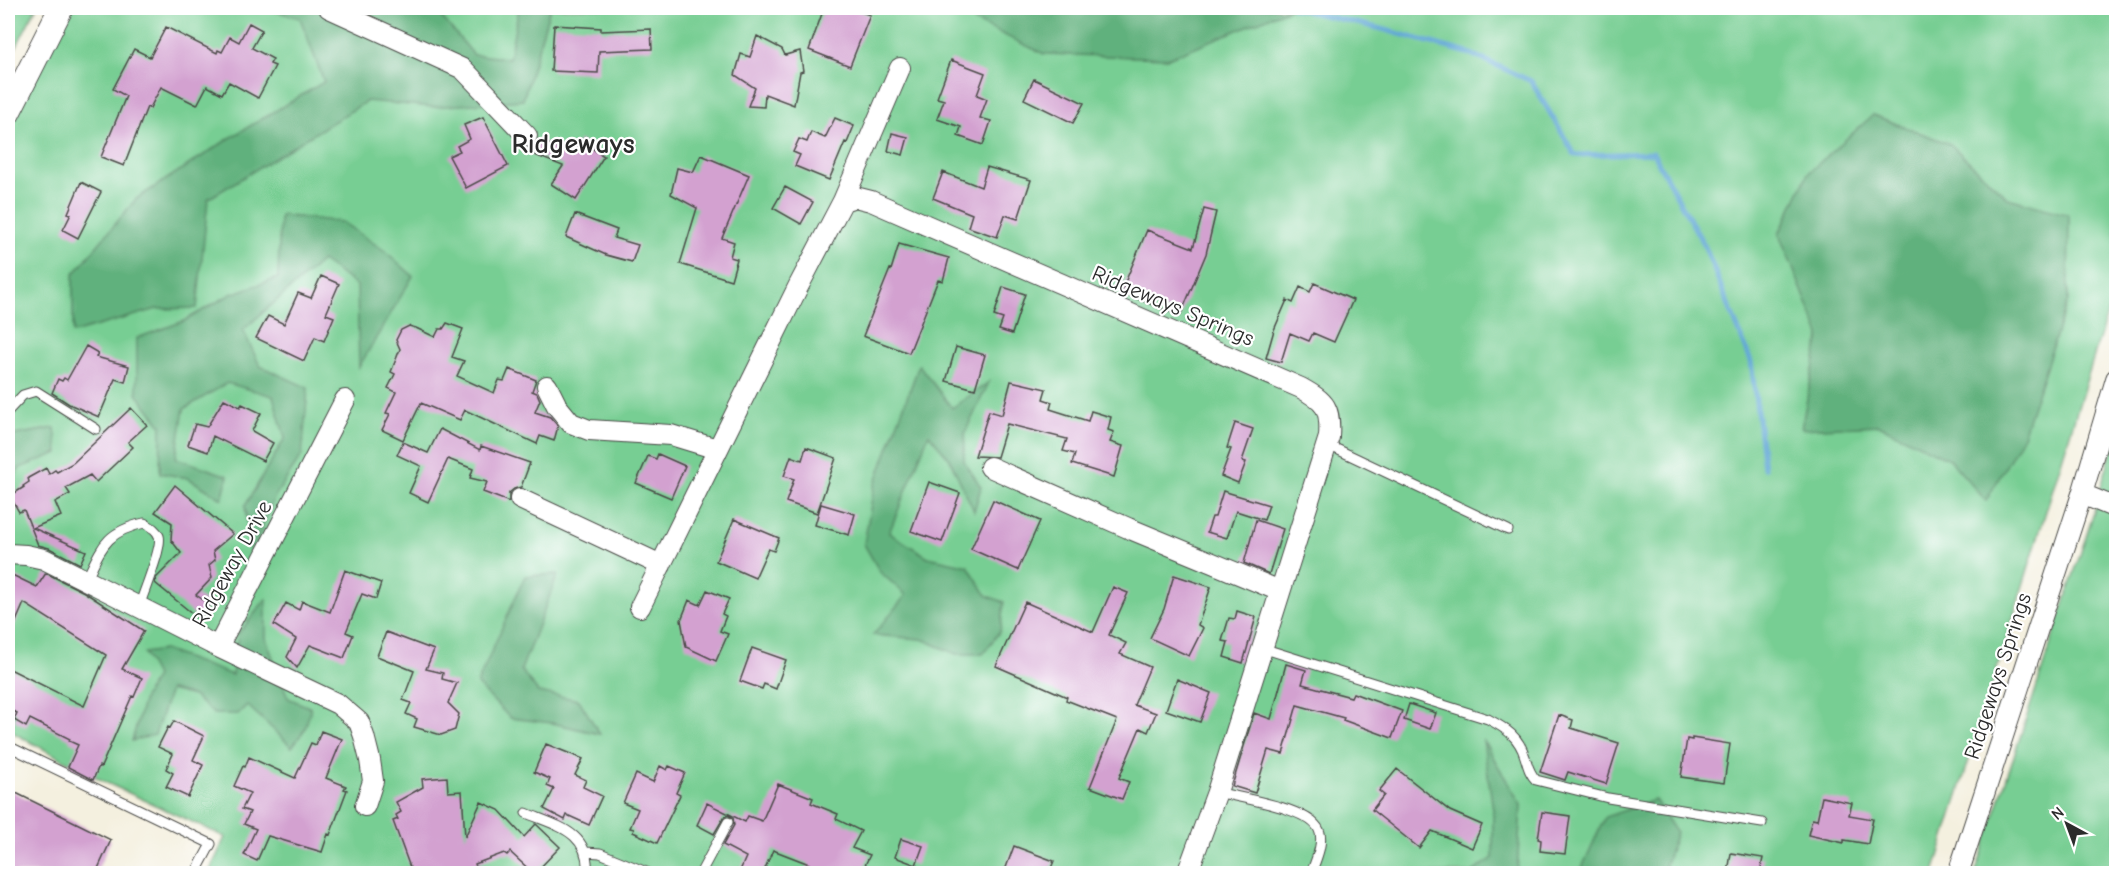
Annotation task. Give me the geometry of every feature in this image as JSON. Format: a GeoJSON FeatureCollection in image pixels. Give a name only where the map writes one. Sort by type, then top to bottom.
{"type":"FeatureCollection","features":[{"type":"Feature","properties":{"kind":"street"},"geometry":{"type":"LineString","coordinates":[[8,113],[62,8]]}},
{"type":"Feature","properties":{"kind":"street"},"geometry":{"type":"LineString","coordinates":[[329,8],[464,69],[527,136]]}},
{"type":"Feature","properties":{"kind":"street"},"geometry":{"type":"LineString","coordinates":[[640,607],[843,201],[900,68]]}},
{"type":"Feature","properties":{"kind":"street","name":"Ridgeways Springs"},"geometry":{"type":"LineString","coordinates":[[843,201],[855,197],[871,201],[1302,388],[1320,399],[1328,409],[1330,421],[1326,444],[1217,792],[1187,873]]}},
{"type":"Feature","properties":{"kind":"street","name":"Ridgeways Springs"},"geometry":{"type":"LineString","coordinates":[[1958,873],[2082,494],[2116,379]]}},
{"type":"Feature","properties":{"kind":"street"},"geometry":{"type":"LineString","coordinates":[[547,386],[557,406],[572,423],[589,430],[671,435],[717,449]]}},
{"type":"Feature","properties":{"kind":"street","name":"Ridgeway Drive"},"geometry":{"type":"LineString","coordinates":[[8,554],[44,559],[218,647],[345,400]]}},
{"type":"Feature","properties":{"kind":"street"},"geometry":{"type":"LineString","coordinates":[[990,467],[1128,528],[1280,591]]}},
{"type":"Feature","properties":{"kind":"street"},"geometry":{"type":"LineString","coordinates":[[2082,494],[2116,508]]}},
{"type":"Feature","properties":{"kind":"street"},"geometry":{"type":"LineString","coordinates":[[520,499],[661,565]]}},
{"type":"Feature","properties":{"kind":"street"},"geometry":{"type":"LineString","coordinates":[[218,647],[338,704],[358,722],[370,760],[373,781],[364,806]]}},
{"type":"Feature","properties":{"kind":"lane"},"geometry":{"type":"LineString","coordinates":[[8,411],[23,395],[36,391],[96,429]]}},
{"type":"Feature","properties":{"kind":"lane"},"geometry":{"type":"LineString","coordinates":[[1326,444],[1508,530]]}},
{"type":"Feature","properties":{"kind":"lane"},"geometry":{"type":"LineString","coordinates":[[86,580],[103,544],[116,532],[144,523],[154,528],[160,538],[159,550],[139,606]]}},
{"type":"Feature","properties":{"kind":"lane"},"geometry":{"type":"LineString","coordinates":[[1262,648],[1488,719],[1516,737],[1529,771],[1536,780],[1608,798],[1762,823]]}},
{"type":"Feature","properties":{"kind":"lane"},"geometry":{"type":"LineString","coordinates":[[8,746],[212,844],[195,873]]}},
{"type":"Feature","properties":{"kind":"lane"},"geometry":{"type":"LineString","coordinates":[[1217,792],[1299,812],[1313,823],[1320,830],[1321,842],[1311,873]]}},
{"type":"Feature","properties":{"kind":"lane"},"geometry":{"type":"LineString","coordinates":[[526,813],[571,832],[586,852],[587,873]]}},
{"type":"Feature","properties":{"kind":"lane"},"geometry":{"type":"LineString","coordinates":[[699,873],[728,822]]}},
{"type":"Feature","properties":{"kind":"lane"},"geometry":{"type":"LineString","coordinates":[[586,852],[600,853],[651,873]]}},
{"type":"Feature","properties":{"kind":"green space"},"geometry":{"type":"Polygon","coordinates":[[[8,8],[36,8],[8,63],[8,8]]]}},
{"type":"Feature","properties":{"kind":"green space"},"geometry":{"type":"Polygon","coordinates":[[[68,8],[2116,8],[2116,285],[1934,873],[209,873],[225,837],[107,783],[8,730],[8,130],[68,8]]]}},
{"type":"Feature","properties":{"kind":"green space"},"geometry":{"type":"Polygon","coordinates":[[[264,8],[434,8],[474,55],[509,58],[519,8],[550,8],[523,100],[433,107],[367,101],[208,199],[197,308],[157,309],[73,333],[73,275],[136,199],[233,136],[324,82],[300,18],[264,8]]]}},
{"type":"Feature","properties":{"kind":"green space"},"geometry":{"type":"Polygon","coordinates":[[[947,8],[1292,8],[1168,58],[1044,54],[947,8]]]}},
{"type":"Feature","properties":{"kind":"green space"},"geometry":{"type":"Polygon","coordinates":[[[1873,115],[1950,144],[2008,198],[2069,215],[2068,300],[2023,436],[1986,501],[1949,459],[1879,425],[1801,429],[1820,335],[1779,234],[1808,173],[1873,115]]]}},
{"type":"Feature","properties":{"kind":"green space"},"geometry":{"type":"Polygon","coordinates":[[[280,215],[342,222],[385,251],[413,276],[359,367],[357,286],[322,261],[243,330],[260,366],[308,388],[302,455],[275,496],[251,555],[245,506],[285,438],[273,396],[227,383],[184,409],[176,458],[228,476],[222,499],[188,478],[160,473],[161,425],[137,394],[137,338],[184,321],[231,294],[278,278],[280,215]]]}},
{"type":"Feature","properties":{"kind":"green space"},"geometry":{"type":"Polygon","coordinates":[[[919,365],[952,408],[989,382],[965,433],[964,461],[981,487],[974,511],[949,458],[929,434],[889,533],[928,557],[968,566],[987,596],[1004,602],[1000,631],[983,654],[956,654],[922,639],[873,635],[906,595],[880,572],[864,544],[874,487],[919,365]]]}},
{"type":"Feature","properties":{"kind":"green space"},"geometry":{"type":"Polygon","coordinates":[[[55,428],[58,453],[20,468],[8,487],[8,444],[15,435],[55,428]]]}},
{"type":"Feature","properties":{"kind":"green space"},"geometry":{"type":"Polygon","coordinates":[[[2116,435],[2116,873],[1975,874],[2093,515],[2116,435]]]}},
{"type":"Feature","properties":{"kind":"green space"},"geometry":{"type":"Polygon","coordinates":[[[558,574],[521,670],[538,692],[579,700],[600,734],[552,723],[510,718],[477,684],[525,576],[558,574]]]}},
{"type":"Feature","properties":{"kind":"green space"},"geometry":{"type":"Polygon","coordinates":[[[266,599],[266,639],[288,698],[311,708],[305,729],[292,747],[247,705],[238,714],[214,714],[193,696],[170,690],[155,735],[132,741],[144,698],[156,676],[144,653],[164,650],[232,675],[238,634],[266,599]]]}},
{"type":"Feature","properties":{"kind":"green space"},"geometry":{"type":"Polygon","coordinates":[[[1483,740],[1521,805],[1517,873],[1471,873],[1493,858],[1493,810],[1483,740]]]}},
{"type":"Feature","properties":{"kind":"green space"},"geometry":{"type":"Polygon","coordinates":[[[1655,800],[1676,832],[1663,873],[1599,874],[1581,870],[1605,817],[1655,800]]]}},
{"type":"Feature","properties":{"kind":"building"},"geometry":{"type":"Polygon","coordinates":[[[824,8],[851,8],[870,15],[850,66],[809,50],[824,8]]]}},
{"type":"Feature","properties":{"kind":"building"},"geometry":{"type":"Polygon","coordinates":[[[249,23],[262,30],[252,48],[273,59],[270,64],[275,66],[258,98],[229,82],[222,94],[207,86],[197,105],[161,87],[150,108],[147,107],[124,166],[101,157],[126,96],[113,89],[134,49],[150,57],[166,27],[217,53],[218,50],[222,52],[230,37],[239,42],[249,23]]]}},
{"type":"Feature","properties":{"kind":"building"},"geometry":{"type":"Polygon","coordinates":[[[554,25],[601,28],[601,31],[651,29],[652,49],[599,51],[598,73],[551,71],[554,25]]]}},
{"type":"Feature","properties":{"kind":"building"},"geometry":{"type":"Polygon","coordinates":[[[757,36],[782,49],[785,55],[800,51],[803,71],[800,72],[794,105],[765,94],[764,107],[748,106],[755,88],[735,75],[741,54],[750,57],[757,36]]]}},
{"type":"Feature","properties":{"kind":"building"},"geometry":{"type":"Polygon","coordinates":[[[951,60],[985,73],[977,95],[987,99],[980,118],[991,121],[983,145],[958,136],[961,127],[937,119],[944,100],[937,98],[951,60]]]}},
{"type":"Feature","properties":{"kind":"building"},"geometry":{"type":"Polygon","coordinates":[[[1034,79],[1084,103],[1073,123],[1024,99],[1034,79]]]}},
{"type":"Feature","properties":{"kind":"building"},"geometry":{"type":"Polygon","coordinates":[[[483,117],[508,166],[466,188],[449,156],[460,151],[457,146],[470,139],[464,125],[483,117]]]}},
{"type":"Feature","properties":{"kind":"building"},"geometry":{"type":"Polygon","coordinates":[[[835,118],[854,126],[829,180],[795,166],[800,155],[793,152],[799,139],[807,142],[811,132],[825,138],[835,118]]]}},
{"type":"Feature","properties":{"kind":"building"},"geometry":{"type":"Polygon","coordinates":[[[892,133],[908,137],[903,155],[888,151],[892,133]]]}},
{"type":"Feature","properties":{"kind":"building"},"geometry":{"type":"Polygon","coordinates":[[[538,140],[571,153],[579,140],[604,156],[576,200],[551,184],[563,166],[522,150],[523,147],[529,148],[535,145],[538,140]]]}},
{"type":"Feature","properties":{"kind":"building"},"geometry":{"type":"Polygon","coordinates":[[[701,155],[749,175],[722,238],[734,242],[730,257],[737,259],[731,280],[680,264],[697,208],[671,194],[677,168],[693,172],[701,155]]]}},
{"type":"Feature","properties":{"kind":"building"},"geometry":{"type":"Polygon","coordinates":[[[987,167],[1031,180],[1018,219],[1005,215],[997,237],[968,227],[972,214],[933,198],[943,172],[981,187],[987,167]]]}},
{"type":"Feature","properties":{"kind":"building"},"geometry":{"type":"Polygon","coordinates":[[[81,182],[101,192],[78,238],[63,230],[71,214],[68,213],[81,182]]]}},
{"type":"Feature","properties":{"kind":"building"},"geometry":{"type":"Polygon","coordinates":[[[785,187],[813,202],[801,224],[773,208],[785,187]]]}},
{"type":"Feature","properties":{"kind":"building"},"geometry":{"type":"Polygon","coordinates":[[[1204,209],[1216,212],[1206,254],[1180,316],[1121,292],[1147,230],[1193,248],[1204,209]]]}},
{"type":"Feature","properties":{"kind":"building"},"geometry":{"type":"Polygon","coordinates":[[[575,214],[617,230],[614,238],[638,245],[632,262],[606,255],[566,237],[575,214]]]}},
{"type":"Feature","properties":{"kind":"building"},"geometry":{"type":"Polygon","coordinates":[[[899,244],[949,258],[943,281],[938,280],[909,353],[863,336],[891,270],[899,244]]]}},
{"type":"Feature","properties":{"kind":"building"},"geometry":{"type":"Polygon","coordinates":[[[321,276],[339,284],[326,314],[334,317],[324,341],[315,337],[304,361],[256,338],[268,316],[284,324],[298,293],[311,298],[321,276]]]}},
{"type":"Feature","properties":{"kind":"building"},"geometry":{"type":"Polygon","coordinates":[[[1314,283],[1353,300],[1334,342],[1313,333],[1309,341],[1290,333],[1281,362],[1266,358],[1274,330],[1287,300],[1293,303],[1300,287],[1310,292],[1314,283]]]}},
{"type":"Feature","properties":{"kind":"building"},"geometry":{"type":"Polygon","coordinates":[[[1003,287],[1025,294],[1012,334],[999,330],[1003,319],[994,316],[1003,287]]]}},
{"type":"Feature","properties":{"kind":"building"},"geometry":{"type":"Polygon","coordinates":[[[447,323],[463,329],[452,357],[464,361],[457,376],[494,393],[499,380],[504,381],[509,369],[536,380],[532,391],[537,393],[540,400],[535,412],[550,417],[558,426],[554,441],[540,436],[537,444],[465,410],[460,420],[421,403],[403,440],[382,430],[390,414],[386,413],[396,392],[388,388],[395,374],[391,372],[400,349],[396,340],[401,330],[409,326],[435,337],[439,329],[443,329],[447,323]]]}},
{"type":"Feature","properties":{"kind":"building"},"geometry":{"type":"Polygon","coordinates":[[[86,346],[98,353],[96,357],[129,366],[125,382],[115,379],[99,417],[69,404],[52,393],[58,379],[67,380],[86,346]]]}},
{"type":"Feature","properties":{"kind":"building"},"geometry":{"type":"Polygon","coordinates":[[[956,347],[985,355],[975,389],[946,381],[956,347]]]}},
{"type":"Feature","properties":{"kind":"building"},"geometry":{"type":"Polygon","coordinates":[[[1011,381],[1046,389],[1043,399],[1052,402],[1050,409],[1088,421],[1091,411],[1111,417],[1108,430],[1114,432],[1110,442],[1123,446],[1114,477],[1072,464],[1075,454],[1063,451],[1067,439],[1007,424],[997,457],[975,456],[989,411],[1002,415],[1011,381]]]}},
{"type":"Feature","properties":{"kind":"building"},"geometry":{"type":"Polygon","coordinates":[[[224,399],[240,407],[242,404],[261,413],[252,431],[273,443],[263,461],[213,436],[208,452],[188,445],[195,424],[207,427],[224,399]]]}},
{"type":"Feature","properties":{"kind":"building"},"geometry":{"type":"Polygon","coordinates":[[[131,408],[147,425],[128,442],[133,447],[96,482],[90,475],[66,488],[70,494],[55,502],[61,516],[33,528],[86,551],[80,564],[49,548],[38,545],[24,510],[19,512],[10,496],[29,482],[28,478],[46,468],[49,474],[73,463],[131,408]]]}},
{"type":"Feature","properties":{"kind":"building"},"geometry":{"type":"Polygon","coordinates":[[[1235,423],[1253,429],[1242,461],[1246,462],[1238,483],[1221,476],[1231,449],[1227,448],[1235,423]]]}},
{"type":"Feature","properties":{"kind":"building"},"geometry":{"type":"Polygon","coordinates":[[[440,429],[480,450],[481,446],[530,463],[521,487],[509,493],[509,502],[483,492],[487,482],[470,478],[473,469],[448,459],[428,502],[409,493],[421,466],[397,455],[403,442],[428,453],[440,429]]]}},
{"type":"Feature","properties":{"kind":"building"},"geometry":{"type":"Polygon","coordinates":[[[806,447],[836,458],[817,513],[786,502],[794,479],[784,476],[791,456],[802,460],[806,447]]]}},
{"type":"Feature","properties":{"kind":"building"},"geometry":{"type":"Polygon","coordinates":[[[658,454],[685,466],[671,498],[636,483],[648,456],[656,459],[658,454]]]}},
{"type":"Feature","properties":{"kind":"building"},"geometry":{"type":"Polygon","coordinates":[[[929,482],[960,493],[942,542],[911,531],[929,482]]]}},
{"type":"Feature","properties":{"kind":"building"},"geometry":{"type":"Polygon","coordinates":[[[175,485],[233,534],[213,551],[215,560],[209,565],[212,578],[196,595],[209,604],[199,619],[155,583],[156,578],[181,553],[171,540],[172,523],[155,512],[175,485]]]}},
{"type":"Feature","properties":{"kind":"building"},"geometry":{"type":"Polygon","coordinates":[[[1223,491],[1269,505],[1264,520],[1236,511],[1227,538],[1207,532],[1212,517],[1215,517],[1223,491]]]}},
{"type":"Feature","properties":{"kind":"building"},"geometry":{"type":"Polygon","coordinates":[[[993,500],[1040,521],[1018,570],[971,549],[993,500]]]}},
{"type":"Feature","properties":{"kind":"building"},"geometry":{"type":"Polygon","coordinates":[[[821,504],[855,514],[849,535],[815,525],[821,504]]]}},
{"type":"Feature","properties":{"kind":"building"},"geometry":{"type":"Polygon","coordinates":[[[734,519],[779,538],[774,551],[768,549],[755,578],[716,561],[734,519]]]}},
{"type":"Feature","properties":{"kind":"building"},"geometry":{"type":"Polygon","coordinates":[[[1256,520],[1283,529],[1269,574],[1244,563],[1256,520]]]}},
{"type":"Feature","properties":{"kind":"building"},"geometry":{"type":"Polygon","coordinates":[[[345,570],[381,583],[376,599],[362,594],[346,632],[353,635],[344,658],[310,645],[297,668],[287,657],[296,639],[274,625],[286,603],[299,610],[302,601],[330,612],[345,570]]]}},
{"type":"Feature","properties":{"kind":"building"},"geometry":{"type":"Polygon","coordinates":[[[8,573],[37,587],[46,573],[84,592],[144,631],[122,669],[142,678],[93,780],[68,767],[78,745],[30,719],[26,727],[14,720],[17,713],[8,709],[8,668],[84,706],[106,655],[24,603],[8,640],[8,573]]]}},
{"type":"Feature","properties":{"kind":"building"},"geometry":{"type":"Polygon","coordinates":[[[1174,575],[1211,587],[1198,625],[1203,628],[1189,656],[1150,638],[1164,609],[1174,575]]]}},
{"type":"Feature","properties":{"kind":"building"},"geometry":{"type":"Polygon","coordinates":[[[1113,587],[1128,593],[1109,635],[1126,643],[1120,654],[1150,667],[1134,705],[1156,713],[1148,732],[1140,728],[1119,778],[1129,782],[1122,799],[1090,787],[1117,720],[1066,700],[1067,697],[996,666],[1025,602],[1093,632],[1113,587]]]}},
{"type":"Feature","properties":{"kind":"building"},"geometry":{"type":"Polygon","coordinates":[[[707,590],[729,599],[722,614],[726,616],[720,631],[728,634],[716,661],[686,647],[681,620],[689,600],[700,605],[707,590]]]}},
{"type":"Feature","properties":{"kind":"building"},"geometry":{"type":"Polygon","coordinates":[[[1237,611],[1256,617],[1243,663],[1224,657],[1228,642],[1222,641],[1229,618],[1235,619],[1237,611]]]}},
{"type":"Feature","properties":{"kind":"building"},"geometry":{"type":"Polygon","coordinates":[[[386,632],[434,650],[426,669],[443,673],[442,679],[457,683],[448,703],[459,714],[455,730],[441,735],[414,727],[417,719],[406,714],[411,703],[403,700],[414,671],[377,656],[386,632]]]}},
{"type":"Feature","properties":{"kind":"building"},"geometry":{"type":"Polygon","coordinates":[[[752,648],[786,660],[776,689],[764,684],[762,689],[740,681],[752,648]]]}},
{"type":"Feature","properties":{"kind":"building"},"geometry":{"type":"Polygon","coordinates":[[[1286,664],[1306,670],[1302,684],[1351,697],[1353,693],[1402,711],[1392,738],[1343,720],[1344,718],[1297,705],[1283,754],[1268,750],[1255,793],[1232,786],[1254,713],[1271,719],[1286,664]]]}},
{"type":"Feature","properties":{"kind":"building"},"geometry":{"type":"Polygon","coordinates":[[[1177,679],[1211,693],[1200,722],[1166,710],[1177,679]]]}},
{"type":"Feature","properties":{"kind":"building"},"geometry":{"type":"Polygon","coordinates":[[[1409,704],[1436,713],[1430,729],[1404,720],[1409,704]]]}},
{"type":"Feature","properties":{"kind":"building"},"geometry":{"type":"Polygon","coordinates":[[[1559,715],[1573,720],[1571,728],[1619,743],[1606,784],[1568,772],[1565,780],[1540,772],[1559,715]]]}},
{"type":"Feature","properties":{"kind":"building"},"geometry":{"type":"Polygon","coordinates":[[[174,721],[204,736],[193,760],[203,765],[188,797],[166,787],[173,773],[166,769],[173,754],[158,747],[168,727],[170,728],[174,721]]]}},
{"type":"Feature","properties":{"kind":"building"},"geometry":{"type":"Polygon","coordinates":[[[321,731],[342,739],[326,778],[346,786],[344,789],[347,790],[322,852],[268,836],[257,861],[244,855],[256,829],[244,824],[250,812],[242,809],[250,793],[234,786],[243,766],[245,767],[249,757],[295,778],[311,743],[316,745],[321,731]]]}},
{"type":"Feature","properties":{"kind":"building"},"geometry":{"type":"Polygon","coordinates":[[[1692,738],[1730,744],[1724,783],[1681,777],[1687,739],[1692,740],[1692,738]]]}},
{"type":"Feature","properties":{"kind":"building"},"geometry":{"type":"Polygon","coordinates":[[[546,744],[583,759],[575,775],[586,780],[583,787],[602,796],[589,825],[567,815],[565,820],[544,809],[554,789],[547,786],[550,779],[534,772],[546,744]]]}},
{"type":"Feature","properties":{"kind":"building"},"geometry":{"type":"Polygon","coordinates":[[[660,766],[667,770],[669,766],[685,773],[676,793],[680,795],[657,843],[633,832],[634,829],[630,828],[638,809],[623,803],[636,774],[653,782],[660,766]]]}},
{"type":"Feature","properties":{"kind":"building"},"geometry":{"type":"Polygon","coordinates":[[[1397,769],[1450,811],[1482,825],[1472,848],[1432,831],[1419,848],[1372,810],[1384,795],[1379,791],[1397,769]]]}},
{"type":"Feature","properties":{"kind":"building"},"geometry":{"type":"Polygon","coordinates":[[[447,777],[448,792],[462,791],[465,837],[481,802],[499,810],[524,837],[536,824],[560,847],[535,873],[510,852],[507,855],[504,853],[475,864],[476,867],[459,873],[412,873],[393,821],[398,819],[396,815],[401,812],[396,802],[423,787],[422,779],[447,777]]]}},
{"type":"Feature","properties":{"kind":"building"},"geometry":{"type":"Polygon","coordinates":[[[778,784],[813,798],[811,803],[838,814],[836,819],[861,831],[852,848],[870,855],[863,869],[856,866],[853,873],[805,873],[809,864],[773,850],[763,873],[739,873],[746,857],[723,845],[734,825],[733,818],[728,815],[724,817],[714,834],[697,825],[707,803],[745,822],[748,816],[762,821],[778,784]]]}},
{"type":"Feature","properties":{"kind":"building"},"geometry":{"type":"Polygon","coordinates":[[[8,789],[111,840],[96,873],[8,873],[8,789]]]}},
{"type":"Feature","properties":{"kind":"building"},"geometry":{"type":"Polygon","coordinates":[[[1822,797],[1852,803],[1849,815],[1873,819],[1868,844],[1844,840],[1844,843],[1808,835],[1812,819],[1817,820],[1822,797]]]}},
{"type":"Feature","properties":{"kind":"building"},"geometry":{"type":"Polygon","coordinates":[[[1542,812],[1570,816],[1565,854],[1540,851],[1541,840],[1538,839],[1542,812]]]}},
{"type":"Feature","properties":{"kind":"building"},"geometry":{"type":"Polygon","coordinates":[[[901,839],[923,846],[916,865],[895,857],[901,839]]]}},
{"type":"Feature","properties":{"kind":"building"},"geometry":{"type":"Polygon","coordinates":[[[1014,846],[1054,861],[1049,873],[1004,873],[1014,846]]]}},
{"type":"Feature","properties":{"kind":"building"},"geometry":{"type":"Polygon","coordinates":[[[1731,853],[1763,858],[1760,873],[1728,873],[1731,853]]]}},
{"type":"Feature","properties":{"kind":"waterway"},"geometry":{"type":"LineString","coordinates":[[1293,8],[1382,29],[1471,54],[1531,81],[1575,155],[1653,153],[1705,247],[1751,361],[1764,468]]}},
{"type":"Feature","properties":{"kind":"district","name":"Ridgeways"},"geometry":{"type":"Point","coordinates":[573,144]}}]}
